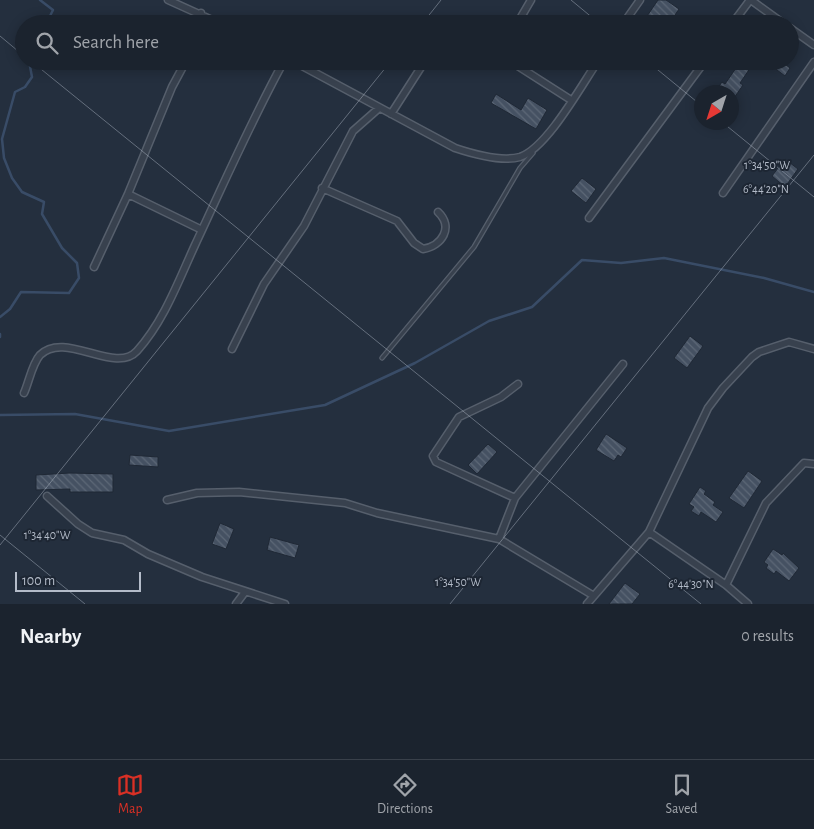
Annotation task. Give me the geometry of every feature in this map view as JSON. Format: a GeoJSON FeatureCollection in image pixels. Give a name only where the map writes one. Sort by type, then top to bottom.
{"type":"FeatureCollection","features":[{"type":"Feature","properties":{"kind":"street"},"geometry":{"type":"LineString","coordinates":[[168,0],[204,15]]}},
{"type":"Feature","properties":{"kind":"street"},"geometry":{"type":"LineString","coordinates":[[522,15],[531,0]]}},
{"type":"Feature","properties":{"kind":"street"},"geometry":{"type":"LineString","coordinates":[[629,15],[640,0]]}},
{"type":"Feature","properties":{"kind":"street"},"geometry":{"type":"LineString","coordinates":[[739,15],[750,0],[771,15]]}},
{"type":"Feature","properties":{"kind":"street"},"geometry":{"type":"LineString","coordinates":[[799,34],[814,45]]}},
{"type":"Feature","properties":{"kind":"street"},"geometry":{"type":"LineString","coordinates":[[723,193],[814,62]]}},
{"type":"Feature","properties":{"kind":"street"},"geometry":{"type":"LineString","coordinates":[[94,267],[128,194],[172,87],[181,70]]}},
{"type":"Feature","properties":{"kind":"street"},"geometry":{"type":"LineString","coordinates":[[24,394],[38,357],[46,350],[56,348],[81,350],[115,359],[129,357],[136,352],[160,321],[250,123],[279,70]]}},
{"type":"Feature","properties":{"kind":"street"},"geometry":{"type":"LineString","coordinates":[[309,70],[455,148],[483,156],[520,157],[538,146],[592,70]]}},
{"type":"Feature","properties":{"kind":"street"},"geometry":{"type":"LineString","coordinates":[[390,114],[419,70]]}},
{"type":"Feature","properties":{"kind":"street"},"geometry":{"type":"LineString","coordinates":[[524,70],[571,100]]}},
{"type":"Feature","properties":{"kind":"street"},"geometry":{"type":"LineString","coordinates":[[589,218],[698,70]]}},
{"type":"Feature","properties":{"kind":"street"},"geometry":{"type":"LineString","coordinates":[[232,349],[264,284],[304,226],[353,131],[378,108]]}},
{"type":"Feature","properties":{"kind":"street"},"geometry":{"type":"LineString","coordinates":[[322,188],[397,221],[414,243],[422,249],[431,248],[439,242],[446,230],[445,219],[438,212]]}},
{"type":"Feature","properties":{"kind":"street"},"geometry":{"type":"LineString","coordinates":[[128,194],[202,230]]}},
{"type":"Feature","properties":{"kind":"street"},"geometry":{"type":"LineString","coordinates":[[587,604],[649,532],[708,408],[723,388],[759,352],[789,342],[814,349]]}},
{"type":"Feature","properties":{"kind":"street"},"geometry":{"type":"LineString","coordinates":[[499,539],[515,498],[623,364]]}},
{"type":"Feature","properties":{"kind":"street"},"geometry":{"type":"LineString","coordinates":[[515,498],[436,462],[433,456],[459,417],[501,397],[518,384]]}},
{"type":"Feature","properties":{"kind":"street"},"geometry":{"type":"LineString","coordinates":[[726,585],[766,503],[804,463],[814,464]]}},
{"type":"Feature","properties":{"kind":"street"},"geometry":{"type":"LineString","coordinates":[[167,500],[197,493],[238,492],[345,503],[377,513],[499,539],[594,596]]}},
{"type":"Feature","properties":{"kind":"street"},"geometry":{"type":"LineString","coordinates":[[46,496],[78,524],[92,533],[124,540],[148,554],[202,577],[285,604]]}},
{"type":"Feature","properties":{"kind":"street"},"geometry":{"type":"LineString","coordinates":[[649,532],[726,585],[748,604]]}},
{"type":"Feature","properties":{"kind":"street"},"geometry":{"type":"LineString","coordinates":[[236,604],[245,592]]}},
{"type":"Feature","properties":{"kind":"lane"},"geometry":{"type":"LineString","coordinates":[[382,358],[435,297],[474,247],[520,168],[538,146]]}},
{"type":"Feature","properties":{"kind":"building"},"geometry":{"type":"Polygon","coordinates":[[[658,0],[666,0],[679,9],[675,15],[648,15],[658,0]]]}},
{"type":"Feature","properties":{"kind":"building"},"geometry":{"type":"Polygon","coordinates":[[[735,70],[749,70],[740,83],[743,85],[739,91],[739,85],[720,85],[722,82],[725,84],[735,70]]]}},
{"type":"Feature","properties":{"kind":"building"},"geometry":{"type":"Polygon","coordinates":[[[777,70],[789,70],[785,76],[777,70]]]}},
{"type":"Feature","properties":{"kind":"building"},"geometry":{"type":"Polygon","coordinates":[[[496,94],[521,110],[528,98],[547,110],[536,129],[491,103],[496,94]]]}},
{"type":"Feature","properties":{"kind":"building"},"geometry":{"type":"Polygon","coordinates":[[[785,159],[798,169],[785,187],[772,176],[785,159]]]}},
{"type":"Feature","properties":{"kind":"building"},"geometry":{"type":"Polygon","coordinates":[[[582,178],[596,189],[586,203],[571,191],[582,178]]]}},
{"type":"Feature","properties":{"kind":"building"},"geometry":{"type":"Polygon","coordinates":[[[690,336],[703,346],[687,368],[674,358],[690,336]]]}},
{"type":"Feature","properties":{"kind":"building"},"geometry":{"type":"Polygon","coordinates":[[[606,434],[627,448],[621,457],[618,455],[614,461],[596,450],[606,434]]]}},
{"type":"Feature","properties":{"kind":"building"},"geometry":{"type":"Polygon","coordinates":[[[488,444],[497,452],[477,474],[468,465],[488,444]]]}},
{"type":"Feature","properties":{"kind":"building"},"geometry":{"type":"Polygon","coordinates":[[[130,455],[158,457],[158,467],[129,465],[130,455]]]}},
{"type":"Feature","properties":{"kind":"building"},"geometry":{"type":"Polygon","coordinates":[[[748,471],[762,481],[744,508],[729,498],[748,471]]]}},
{"type":"Feature","properties":{"kind":"building"},"geometry":{"type":"Polygon","coordinates":[[[70,473],[113,474],[113,492],[70,492],[70,489],[36,490],[36,475],[70,473]]]}},
{"type":"Feature","properties":{"kind":"building"},"geometry":{"type":"Polygon","coordinates":[[[700,487],[706,491],[704,494],[715,502],[713,505],[723,512],[716,522],[701,512],[699,516],[691,511],[694,507],[689,504],[700,487]]]}},
{"type":"Feature","properties":{"kind":"building"},"geometry":{"type":"Polygon","coordinates":[[[220,523],[234,529],[226,549],[212,544],[220,523]]]}},
{"type":"Feature","properties":{"kind":"building"},"geometry":{"type":"Polygon","coordinates":[[[270,537],[299,545],[295,558],[267,550],[270,537]]]}},
{"type":"Feature","properties":{"kind":"building"},"geometry":{"type":"Polygon","coordinates":[[[773,549],[782,555],[783,553],[799,568],[789,581],[776,571],[774,574],[766,568],[768,565],[764,562],[773,549]]]}},
{"type":"Feature","properties":{"kind":"building"},"geometry":{"type":"Polygon","coordinates":[[[625,583],[640,594],[632,604],[609,604],[625,583]]]}},
{"type":"Feature","properties":{"kind":"waterway"},"geometry":{"type":"LineString","coordinates":[[40,0],[53,10],[50,15]]}},
{"type":"Feature","properties":{"kind":"waterway"},"geometry":{"type":"LineString","coordinates":[[0,317],[10,309],[21,292],[69,293],[79,278],[77,263],[62,248],[42,214],[44,202],[22,192],[12,178],[4,158],[2,139],[15,92],[25,87],[32,77],[31,70]]}},
{"type":"Feature","properties":{"kind":"waterway"},"geometry":{"type":"LineString","coordinates":[[0,415],[75,414],[169,431],[325,405],[415,363],[489,321],[532,307],[582,260],[621,263],[664,258],[764,278],[814,292]]}}]}
